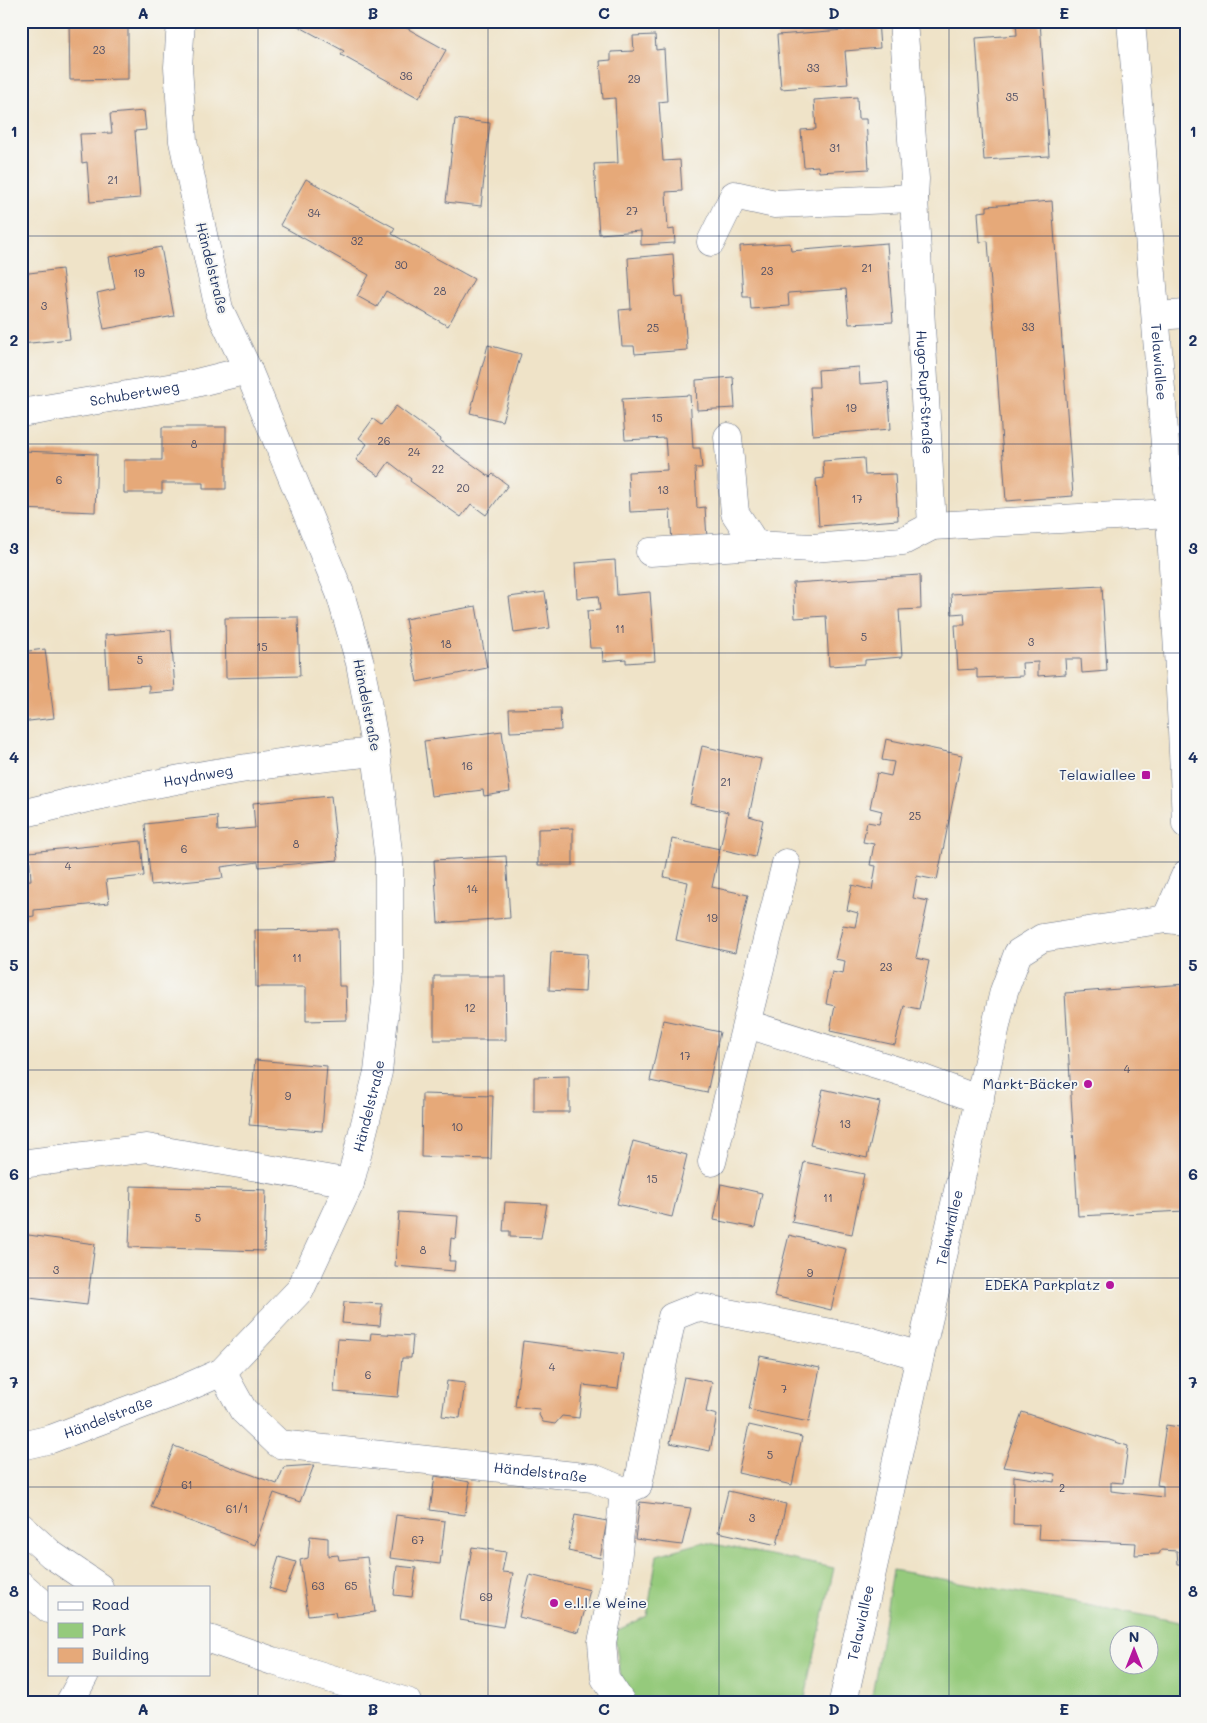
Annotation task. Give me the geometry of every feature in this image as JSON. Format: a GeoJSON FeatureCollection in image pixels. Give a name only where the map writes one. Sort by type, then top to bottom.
{"type":"FeatureCollection","features":[{"type":"Feature","properties":{"kind":"street","name":"Händelstraße"},"geometry":{"type":"LineString","coordinates":[[21,1446],[51,1439],[181,1390],[222,1372],[300,1290],[350,1183],[378,1072],[390,973],[390,860],[376,752],[360,663],[340,593],[248,370],[219,308],[183,141],[178,67],[181,21]]}},
{"type":"Feature","properties":{"kind":"street","name":"Hugo-Rupf-Straße"},"geometry":{"type":"LineString","coordinates":[[903,21],[915,180],[914,198],[932,526]]}},
{"type":"Feature","properties":{"kind":"street","name":"Telawiallee"},"geometry":{"type":"LineString","coordinates":[[1131,21],[1156,316],[1170,513],[1186,824]]}},
{"type":"Feature","properties":{"kind":"street"},"geometry":{"type":"LineString","coordinates":[[711,242],[734,195],[775,204],[914,198]]}},
{"type":"Feature","properties":{"kind":"street"},"geometry":{"type":"LineString","coordinates":[[1156,316],[1186,314]]}},
{"type":"Feature","properties":{"kind":"street","name":"Schubertweg"},"geometry":{"type":"LineString","coordinates":[[21,413],[192,384],[248,370]]}},
{"type":"Feature","properties":{"kind":"street"},"geometry":{"type":"LineString","coordinates":[[728,437],[734,513],[756,545]]}},
{"type":"Feature","properties":{"kind":"street"},"geometry":{"type":"LineString","coordinates":[[650,552],[756,545],[812,548],[903,541],[932,526],[1170,513]]}},
{"type":"Feature","properties":{"kind":"street","name":"Haydnweg"},"geometry":{"type":"LineString","coordinates":[[21,814],[98,794],[221,771],[326,756],[376,752]]}},
{"type":"Feature","properties":{"kind":"street"},"geometry":{"type":"LineString","coordinates":[[712,1162],[786,863]]}},
{"type":"Feature","properties":{"kind":"street","name":"Telawiallee"},"geometry":{"type":"LineString","coordinates":[[843,1702],[1004,991],[1018,953],[1042,938],[1176,920],[1186,874]]}},
{"type":"Feature","properties":{"kind":"street"},"geometry":{"type":"LineString","coordinates":[[747,1024],[920,1078],[980,1100]]}},
{"type":"Feature","properties":{"kind":"street"},"geometry":{"type":"LineString","coordinates":[[21,1164],[147,1148],[350,1183]]}},
{"type":"Feature","properties":{"kind":"street"},"geometry":{"type":"LineString","coordinates":[[621,1702],[605,1678],[602,1642],[615,1582],[624,1491],[638,1485],[672,1317],[697,1307],[862,1339],[920,1356]]}},
{"type":"Feature","properties":{"kind":"street","name":"Händelstraße"},"geometry":{"type":"LineString","coordinates":[[222,1372],[243,1410],[279,1444],[593,1478],[624,1491]]}},
{"type":"Feature","properties":{"kind":"street"},"geometry":{"type":"LineString","coordinates":[[21,1527],[52,1555],[98,1586]]}},
{"type":"Feature","properties":{"kind":"street"},"geometry":{"type":"LineString","coordinates":[[21,1585],[48,1608]]}},
{"type":"Feature","properties":{"kind":"street"},"geometry":{"type":"LineString","coordinates":[[210,1639],[406,1702]]}},
{"type":"Feature","properties":{"kind":"street"},"geometry":{"type":"LineString","coordinates":[[70,1702],[84,1676]]}},
{"type":"Feature","properties":{"kind":"green space"},"geometry":{"type":"Polygon","coordinates":[[[704,1542],[834,1568],[804,1702],[640,1702],[623,1692],[614,1632],[647,1616],[657,1555],[704,1542]]]}},
{"type":"Feature","properties":{"kind":"green space"},"geometry":{"type":"Polygon","coordinates":[[[893,1570],[1186,1623],[1186,1702],[871,1702],[893,1570]]]}},
{"type":"Feature","properties":{"kind":"building"},"geometry":{"type":"Polygon","coordinates":[[[69,21],[128,21],[128,79],[70,80],[69,21]]]}},
{"type":"Feature","properties":{"kind":"building"},"geometry":{"type":"Polygon","coordinates":[[[289,21],[394,21],[446,50],[419,98],[341,55],[344,51],[289,21]]]}},
{"type":"Feature","properties":{"kind":"building"},"geometry":{"type":"Polygon","coordinates":[[[842,21],[878,21],[880,48],[845,51],[848,84],[781,89],[777,35],[843,30],[842,21]]]}},
{"type":"Feature","properties":{"kind":"building"},"geometry":{"type":"Polygon","coordinates":[[[1016,21],[1040,21],[1049,156],[984,160],[976,38],[1017,35],[1016,21]]]}},
{"type":"Feature","properties":{"kind":"building"},"geometry":{"type":"Polygon","coordinates":[[[655,35],[656,50],[664,49],[667,101],[659,102],[663,161],[680,160],[682,191],[666,192],[668,230],[674,229],[675,243],[641,245],[641,231],[599,234],[594,164],[618,163],[615,98],[603,99],[600,61],[611,60],[611,52],[634,51],[633,36],[655,35]]]}},
{"type":"Feature","properties":{"kind":"building"},"geometry":{"type":"Polygon","coordinates":[[[857,97],[858,119],[866,119],[869,169],[819,172],[818,166],[804,167],[801,130],[816,129],[814,100],[857,97]]]}},
{"type":"Feature","properties":{"kind":"building"},"geometry":{"type":"Polygon","coordinates":[[[144,111],[146,130],[135,131],[140,198],[90,202],[87,162],[82,163],[80,134],[112,133],[110,114],[144,111]]]}},
{"type":"Feature","properties":{"kind":"building"},"geometry":{"type":"Polygon","coordinates":[[[455,119],[490,123],[481,206],[446,202],[455,119]]]}},
{"type":"Feature","properties":{"kind":"building"},"geometry":{"type":"Polygon","coordinates":[[[306,179],[395,228],[392,234],[474,279],[448,326],[386,291],[377,307],[357,296],[369,275],[280,225],[306,179]]]}},
{"type":"Feature","properties":{"kind":"building"},"geometry":{"type":"Polygon","coordinates":[[[1052,201],[1073,496],[1006,501],[988,241],[980,242],[978,212],[987,211],[987,206],[1052,201]]]}},
{"type":"Feature","properties":{"kind":"building"},"geometry":{"type":"Polygon","coordinates":[[[790,243],[791,251],[887,243],[893,322],[849,324],[846,289],[788,293],[789,306],[751,309],[750,297],[743,297],[740,246],[790,243]]]}},
{"type":"Feature","properties":{"kind":"building"},"geometry":{"type":"Polygon","coordinates":[[[161,247],[174,316],[104,329],[97,293],[115,289],[109,257],[161,247]]]}},
{"type":"Feature","properties":{"kind":"building"},"geometry":{"type":"Polygon","coordinates":[[[673,254],[676,298],[683,297],[687,350],[635,354],[634,346],[622,346],[619,310],[631,309],[628,258],[673,254]]]}},
{"type":"Feature","properties":{"kind":"building"},"geometry":{"type":"Polygon","coordinates":[[[62,269],[70,339],[21,344],[21,274],[62,269]]]}},
{"type":"Feature","properties":{"kind":"building"},"geometry":{"type":"Polygon","coordinates":[[[488,345],[521,354],[502,421],[470,413],[488,345]]]}},
{"type":"Feature","properties":{"kind":"building"},"geometry":{"type":"Polygon","coordinates":[[[859,367],[860,384],[888,382],[891,429],[813,435],[810,387],[819,387],[818,370],[859,367]]]}},
{"type":"Feature","properties":{"kind":"building"},"geometry":{"type":"Polygon","coordinates":[[[733,377],[735,408],[697,410],[696,380],[733,377]]]}},
{"type":"Feature","properties":{"kind":"building"},"geometry":{"type":"Polygon","coordinates":[[[690,395],[693,448],[700,448],[702,468],[695,468],[697,508],[705,507],[707,539],[672,542],[670,510],[630,512],[628,472],[667,470],[666,450],[665,438],[625,440],[622,399],[690,395]]]}},
{"type":"Feature","properties":{"kind":"building"},"geometry":{"type":"Polygon","coordinates":[[[396,406],[490,477],[493,474],[508,485],[486,515],[471,504],[461,517],[410,481],[411,479],[389,462],[379,476],[356,460],[367,444],[359,438],[373,419],[381,425],[396,406]]]}},
{"type":"Feature","properties":{"kind":"building"},"geometry":{"type":"Polygon","coordinates":[[[162,427],[226,427],[226,489],[203,489],[203,483],[162,483],[162,493],[124,493],[124,460],[162,460],[162,427]]]}},
{"type":"Feature","properties":{"kind":"building"},"geometry":{"type":"Polygon","coordinates":[[[23,451],[97,454],[95,512],[21,509],[21,461],[23,460],[23,451]]]}},
{"type":"Feature","properties":{"kind":"building"},"geometry":{"type":"Polygon","coordinates":[[[864,458],[865,475],[895,474],[898,520],[819,526],[816,479],[824,478],[823,461],[864,458]]]}},
{"type":"Feature","properties":{"kind":"building"},"geometry":{"type":"Polygon","coordinates":[[[615,560],[617,595],[650,592],[655,661],[626,663],[626,659],[603,661],[602,648],[590,648],[587,611],[600,610],[598,596],[577,598],[575,563],[615,560]]]}},
{"type":"Feature","properties":{"kind":"building"},"geometry":{"type":"Polygon","coordinates":[[[920,575],[921,609],[899,610],[902,657],[865,660],[865,664],[829,666],[826,616],[795,618],[793,583],[920,575]]]}},
{"type":"Feature","properties":{"kind":"building"},"geometry":{"type":"Polygon","coordinates":[[[1102,586],[1107,671],[1082,673],[1081,659],[1065,659],[1066,674],[1038,676],[1038,662],[1022,663],[1023,676],[977,678],[977,669],[958,670],[955,625],[965,625],[964,613],[952,614],[951,594],[1102,586]]]}},
{"type":"Feature","properties":{"kind":"building"},"geometry":{"type":"Polygon","coordinates":[[[545,592],[550,628],[514,633],[509,597],[545,592]]]}},
{"type":"Feature","properties":{"kind":"building"},"geometry":{"type":"Polygon","coordinates":[[[476,606],[487,668],[417,682],[405,619],[476,606]]]}},
{"type":"Feature","properties":{"kind":"building"},"geometry":{"type":"Polygon","coordinates":[[[298,617],[300,676],[226,678],[225,618],[298,617]]]}},
{"type":"Feature","properties":{"kind":"building"},"geometry":{"type":"Polygon","coordinates":[[[171,630],[175,691],[149,693],[149,685],[108,688],[105,635],[171,630]]]}},
{"type":"Feature","properties":{"kind":"building"},"geometry":{"type":"Polygon","coordinates":[[[45,649],[54,718],[21,722],[21,652],[45,649]]]}},
{"type":"Feature","properties":{"kind":"building"},"geometry":{"type":"Polygon","coordinates":[[[560,708],[561,730],[510,732],[509,709],[560,708]]]}},
{"type":"Feature","properties":{"kind":"building"},"geometry":{"type":"Polygon","coordinates":[[[502,731],[510,792],[484,796],[483,790],[431,796],[424,741],[502,731]]]}},
{"type":"Feature","properties":{"kind":"building"},"geometry":{"type":"Polygon","coordinates":[[[886,739],[962,755],[937,880],[917,876],[913,898],[928,901],[916,958],[929,961],[919,1009],[904,1006],[895,1045],[830,1031],[835,1006],[826,1004],[832,972],[843,974],[845,961],[835,959],[843,925],[855,927],[858,913],[847,910],[852,885],[872,890],[876,866],[870,865],[874,844],[863,842],[867,822],[879,824],[882,811],[870,808],[877,773],[891,776],[894,762],[882,760],[886,739]]]}},
{"type":"Feature","properties":{"kind":"building"},"geometry":{"type":"Polygon","coordinates":[[[702,746],[761,759],[749,816],[763,820],[755,857],[720,849],[728,812],[690,804],[702,746]]]}},
{"type":"Feature","properties":{"kind":"building"},"geometry":{"type":"Polygon","coordinates":[[[331,796],[338,860],[259,867],[258,862],[221,867],[223,878],[151,885],[145,824],[217,816],[218,831],[255,828],[253,803],[331,796]]]}},
{"type":"Feature","properties":{"kind":"building"},"geometry":{"type":"Polygon","coordinates":[[[573,828],[573,865],[538,865],[538,829],[573,828]]]}},
{"type":"Feature","properties":{"kind":"building"},"geometry":{"type":"Polygon","coordinates":[[[672,839],[720,849],[712,887],[748,895],[735,953],[676,940],[688,882],[664,877],[672,839]]]}},
{"type":"Feature","properties":{"kind":"building"},"geometry":{"type":"Polygon","coordinates":[[[141,841],[144,876],[106,880],[109,903],[34,910],[34,916],[21,918],[21,881],[31,880],[29,852],[141,841]]]}},
{"type":"Feature","properties":{"kind":"building"},"geometry":{"type":"Polygon","coordinates":[[[506,856],[510,918],[438,923],[434,860],[506,856]]]}},
{"type":"Feature","properties":{"kind":"building"},"geometry":{"type":"Polygon","coordinates":[[[338,929],[339,986],[346,986],[347,1020],[306,1021],[306,987],[256,987],[255,930],[338,929]]]}},
{"type":"Feature","properties":{"kind":"building"},"geometry":{"type":"Polygon","coordinates":[[[551,952],[587,954],[585,992],[549,990],[551,952]]]}},
{"type":"Feature","properties":{"kind":"building"},"geometry":{"type":"Polygon","coordinates":[[[434,976],[505,976],[506,1040],[434,1040],[434,976]]]}},
{"type":"Feature","properties":{"kind":"building"},"geometry":{"type":"Polygon","coordinates":[[[1186,984],[1186,1211],[1078,1216],[1065,993],[1186,984]]]}},
{"type":"Feature","properties":{"kind":"building"},"geometry":{"type":"Polygon","coordinates":[[[663,1020],[720,1032],[707,1093],[650,1081],[663,1020]]]}},
{"type":"Feature","properties":{"kind":"building"},"geometry":{"type":"Polygon","coordinates":[[[255,1060],[327,1066],[322,1131],[249,1125],[255,1060]]]}},
{"type":"Feature","properties":{"kind":"building"},"geometry":{"type":"Polygon","coordinates":[[[569,1076],[569,1112],[534,1112],[534,1077],[569,1076]]]}},
{"type":"Feature","properties":{"kind":"building"},"geometry":{"type":"Polygon","coordinates":[[[823,1089],[880,1102],[867,1158],[810,1145],[823,1089]]]}},
{"type":"Feature","properties":{"kind":"building"},"geometry":{"type":"Polygon","coordinates":[[[422,1094],[493,1096],[491,1159],[421,1157],[422,1094]]]}},
{"type":"Feature","properties":{"kind":"building"},"geometry":{"type":"Polygon","coordinates":[[[633,1141],[687,1155],[672,1217],[617,1204],[633,1141]]]}},
{"type":"Feature","properties":{"kind":"building"},"geometry":{"type":"Polygon","coordinates":[[[804,1162],[864,1174],[852,1234],[792,1222],[804,1162]]]}},
{"type":"Feature","properties":{"kind":"building"},"geometry":{"type":"Polygon","coordinates":[[[721,1184],[762,1193],[755,1228],[714,1220],[721,1184]]]}},
{"type":"Feature","properties":{"kind":"building"},"geometry":{"type":"Polygon","coordinates":[[[131,1186],[266,1190],[264,1251],[129,1247],[131,1186]]]}},
{"type":"Feature","properties":{"kind":"building"},"geometry":{"type":"Polygon","coordinates":[[[505,1202],[547,1204],[541,1238],[510,1237],[510,1231],[503,1231],[505,1202]]]}},
{"type":"Feature","properties":{"kind":"building"},"geometry":{"type":"Polygon","coordinates":[[[399,1212],[458,1216],[456,1239],[451,1238],[449,1261],[455,1261],[454,1271],[395,1266],[399,1212]]]}},
{"type":"Feature","properties":{"kind":"building"},"geometry":{"type":"Polygon","coordinates":[[[21,1234],[95,1244],[87,1305],[21,1297],[21,1234]]]}},
{"type":"Feature","properties":{"kind":"building"},"geometry":{"type":"Polygon","coordinates":[[[789,1235],[846,1249],[831,1310],[774,1296],[789,1235]]]}},
{"type":"Feature","properties":{"kind":"building"},"geometry":{"type":"Polygon","coordinates":[[[344,1302],[382,1304],[380,1326],[342,1323],[344,1302]]]}},
{"type":"Feature","properties":{"kind":"building"},"geometry":{"type":"Polygon","coordinates":[[[371,1333],[413,1336],[411,1358],[402,1358],[398,1397],[334,1392],[338,1339],[370,1341],[371,1333]]]}},
{"type":"Feature","properties":{"kind":"building"},"geometry":{"type":"Polygon","coordinates":[[[523,1341],[623,1354],[618,1389],[583,1385],[579,1418],[562,1416],[555,1424],[543,1422],[539,1415],[540,1409],[515,1407],[523,1341]]]}},
{"type":"Feature","properties":{"kind":"building"},"geometry":{"type":"Polygon","coordinates":[[[760,1356],[820,1368],[809,1422],[749,1410],[760,1356]]]}},
{"type":"Feature","properties":{"kind":"building"},"geometry":{"type":"Polygon","coordinates":[[[684,1377],[712,1382],[706,1412],[717,1415],[710,1451],[670,1443],[684,1377]]]}},
{"type":"Feature","properties":{"kind":"building"},"geometry":{"type":"Polygon","coordinates":[[[447,1381],[465,1383],[460,1418],[442,1416],[447,1381]]]}},
{"type":"Feature","properties":{"kind":"building"},"geometry":{"type":"Polygon","coordinates":[[[1022,1412],[1128,1446],[1123,1483],[1111,1482],[1111,1491],[1163,1497],[1163,1486],[1157,1485],[1166,1425],[1186,1428],[1186,1564],[1178,1564],[1177,1551],[1161,1550],[1159,1554],[1135,1555],[1136,1543],[1038,1539],[1039,1525],[1013,1524],[1014,1476],[1054,1482],[1055,1474],[1003,1467],[1022,1412]]]}},
{"type":"Feature","properties":{"kind":"building"},"geometry":{"type":"Polygon","coordinates":[[[749,1425],[802,1437],[792,1485],[738,1473],[749,1425]]]}},
{"type":"Feature","properties":{"kind":"building"},"geometry":{"type":"Polygon","coordinates":[[[174,1446],[277,1484],[284,1467],[314,1465],[300,1502],[274,1493],[255,1545],[151,1507],[174,1446]]]}},
{"type":"Feature","properties":{"kind":"building"},"geometry":{"type":"Polygon","coordinates":[[[435,1476],[470,1482],[465,1515],[430,1510],[435,1476]]]}},
{"type":"Feature","properties":{"kind":"building"},"geometry":{"type":"Polygon","coordinates":[[[728,1491],[786,1504],[777,1545],[718,1532],[728,1491]]]}},
{"type":"Feature","properties":{"kind":"building"},"geometry":{"type":"Polygon","coordinates":[[[640,1502],[691,1508],[682,1545],[635,1539],[640,1502]]]}},
{"type":"Feature","properties":{"kind":"building"},"geometry":{"type":"Polygon","coordinates":[[[396,1515],[445,1521],[440,1564],[390,1558],[396,1515]]]}},
{"type":"Feature","properties":{"kind":"building"},"geometry":{"type":"Polygon","coordinates":[[[575,1515],[607,1521],[600,1558],[568,1551],[575,1515]]]}},
{"type":"Feature","properties":{"kind":"building"},"geometry":{"type":"Polygon","coordinates":[[[310,1536],[328,1538],[328,1556],[338,1555],[339,1560],[367,1557],[375,1612],[336,1617],[335,1612],[308,1615],[300,1560],[308,1558],[310,1536]]]}},
{"type":"Feature","properties":{"kind":"building"},"geometry":{"type":"Polygon","coordinates":[[[472,1547],[506,1552],[502,1572],[513,1573],[503,1627],[460,1620],[472,1547]]]}},
{"type":"Feature","properties":{"kind":"building"},"geometry":{"type":"Polygon","coordinates":[[[279,1557],[296,1562],[285,1593],[269,1588],[279,1557]]]}},
{"type":"Feature","properties":{"kind":"building"},"geometry":{"type":"Polygon","coordinates":[[[397,1566],[416,1568],[412,1597],[394,1595],[397,1566]]]}},
{"type":"Feature","properties":{"kind":"building","name":"e.l.l.e Weine"},"geometry":{"type":"Polygon","coordinates":[[[530,1575],[590,1590],[579,1632],[519,1617],[530,1575]]]}},
{"type":"Feature","properties":{"kind":"place","name":"Telawiallee"},"geometry":{"type":"Point","coordinates":[1146,775]}},
{"type":"Feature","properties":{"kind":"place","name":"Markt-Bäcker"},"geometry":{"type":"Point","coordinates":[1088,1084]}},
{"type":"Feature","properties":{"kind":"place","name":"EDEKA Parkplatz"},"geometry":{"type":"Point","coordinates":[1110,1285]}},
{"type":"Feature","properties":{"kind":"place","name":"e.l.l.e Weine"},"geometry":{"type":"Point","coordinates":[554,1603]}}]}
